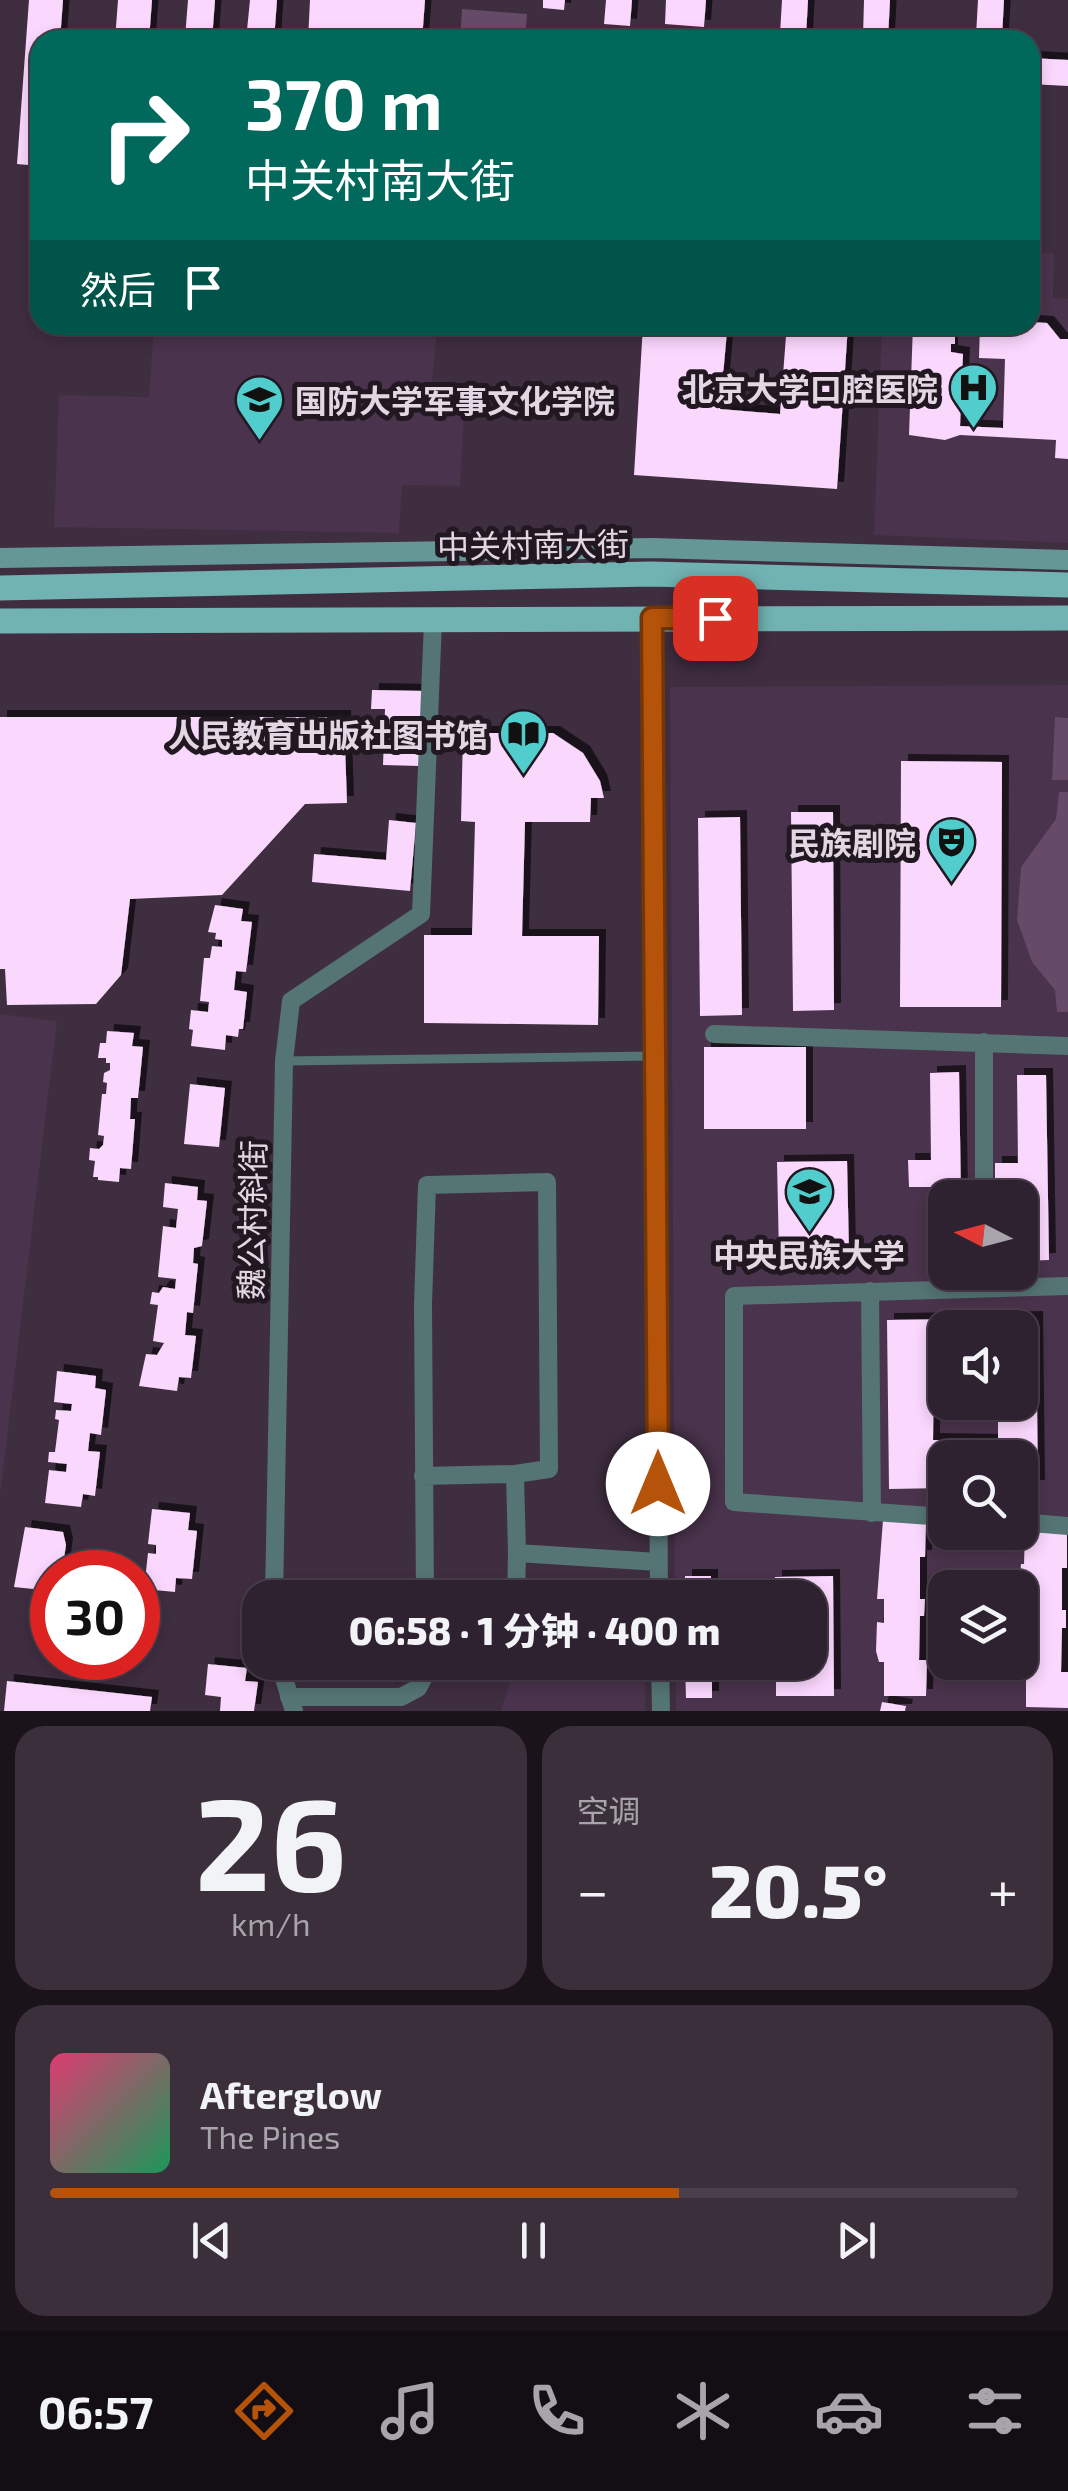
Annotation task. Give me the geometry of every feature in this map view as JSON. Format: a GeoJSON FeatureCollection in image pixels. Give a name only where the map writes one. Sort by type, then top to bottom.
{"type":"FeatureCollection","features":[{"type":"Feature","properties":{"kind":"main road","name":"中关村南大街"},"geometry":{"type":"LineString","coordinates":[[0,588],[652,574],[1068,585]]}},
{"type":"Feature","properties":{"kind":"main road"},"geometry":{"type":"LineString","coordinates":[[0,621],[1068,618]]}},
{"type":"Feature","properties":{"kind":"street","name":"中关村南大街"},"geometry":{"type":"LineString","coordinates":[[0,558],[652,548],[1068,560]]}},
{"type":"Feature","properties":{"kind":"street"},"geometry":{"type":"LineString","coordinates":[[652,618],[658,1580]]}},
{"type":"Feature","properties":{"kind":"street","name":"魏公村斜街"},"geometry":{"type":"LineString","coordinates":[[274,1580],[284,1060],[290,1001],[421,914],[433,621]]}},
{"type":"Feature","properties":{"kind":"street"},"geometry":{"type":"LineString","coordinates":[[714,1034],[1068,1046]]}},
{"type":"Feature","properties":{"kind":"street"},"geometry":{"type":"LineString","coordinates":[[984,1042],[984,1180]]}},
{"type":"Feature","properties":{"kind":"street"},"geometry":{"type":"LineString","coordinates":[[423,1476],[516,1474],[549,1469],[547,1182],[427,1185],[423,1476],[425,1580]]}},
{"type":"Feature","properties":{"kind":"street"},"geometry":{"type":"LineString","coordinates":[[1038,1284],[1068,1286]]}},
{"type":"Feature","properties":{"kind":"street"},"geometry":{"type":"LineString","coordinates":[[928,1285],[734,1296],[734,1502],[928,1516]]}},
{"type":"Feature","properties":{"kind":"street"},"geometry":{"type":"LineString","coordinates":[[870,1291],[872,1513]]}},
{"type":"Feature","properties":{"kind":"street"},"geometry":{"type":"LineString","coordinates":[[516,1474],[516,1580]]}},
{"type":"Feature","properties":{"kind":"street"},"geometry":{"type":"LineString","coordinates":[[1038,1524],[1068,1526]]}},
{"type":"Feature","properties":{"kind":"street"},"geometry":{"type":"LineString","coordinates":[[517,1553],[658,1562]]}},
{"type":"Feature","properties":{"kind":"street"},"geometry":{"type":"LineString","coordinates":[[285,1680],[292,1704],[401,1697],[418,1688],[421,1680]]}},
{"type":"Feature","properties":{"kind":"street"},"geometry":{"type":"LineString","coordinates":[[661,1680],[661,1711]]}},
{"type":"Feature","properties":{"kind":"lane"},"geometry":{"type":"LineString","coordinates":[[284,1060],[654,1056]]}},
{"type":"Feature","properties":{"kind":"shaded area"},"geometry":{"type":"Polygon","coordinates":[[[462,9],[527,14],[526,30],[461,30],[462,9]]]}},
{"type":"Feature","properties":{"kind":"shaded area","name":"北京大学口腔医院"},"geometry":{"type":"Polygon","coordinates":[[[1040,252],[1054,253],[1053,298],[1068,299],[1068,543],[874,535],[882,335],[1040,335],[1040,252]]]}},
{"type":"Feature","properties":{"kind":"shaded area","name":"国防大学军事文化学院"},"geometry":{"type":"Polygon","coordinates":[[[153,335],[436,335],[431,396],[465,398],[460,486],[402,485],[399,533],[54,527],[59,395],[149,397],[153,335]]]}},
{"type":"Feature","properties":{"kind":"shaded area","name":"中央民族大学"},"geometry":{"type":"Polygon","coordinates":[[[1068,685],[1068,1711],[676,1711],[676,1680],[827,1680],[827,1580],[675,1580],[670,687],[1068,685]]]}},
{"type":"Feature","properties":{"kind":"shaded area"},"geometry":{"type":"Polygon","coordinates":[[[1055,717],[1068,718],[1068,780],[1052,780],[1055,717]]]}},
{"type":"Feature","properties":{"kind":"shaded area"},"geometry":{"type":"Polygon","coordinates":[[[1059,792],[1068,792],[1068,1012],[1057,1012],[1055,990],[1032,962],[1017,920],[1021,867],[1056,819],[1059,792]]]}},
{"type":"Feature","properties":{"kind":"shaded area"},"geometry":{"type":"Polygon","coordinates":[[[0,1014],[57,1021],[0,1496],[0,1014]]]}},
{"type":"Feature","properties":{"kind":"shaded area"},"geometry":{"type":"Polygon","coordinates":[[[510,1680],[645,1680],[645,1711],[501,1711],[510,1680]]]}},
{"type":"Feature","properties":{"kind":"building"},"geometry":{"type":"Polygon","coordinates":[[[29,0],[63,0],[61,30],[30,30],[30,165],[17,164],[29,0]]]}},
{"type":"Feature","properties":{"kind":"building"},"geometry":{"type":"Polygon","coordinates":[[[118,0],[152,0],[150,30],[116,30],[118,0]]]}},
{"type":"Feature","properties":{"kind":"building"},"geometry":{"type":"Polygon","coordinates":[[[188,0],[215,0],[213,30],[186,30],[188,0]]]}},
{"type":"Feature","properties":{"kind":"building"},"geometry":{"type":"Polygon","coordinates":[[[250,0],[277,0],[275,30],[247,30],[250,0]]]}},
{"type":"Feature","properties":{"kind":"building"},"geometry":{"type":"Polygon","coordinates":[[[310,0],[425,0],[423,30],[308,30],[310,0]]]}},
{"type":"Feature","properties":{"kind":"building"},"geometry":{"type":"Polygon","coordinates":[[[543,0],[565,0],[564,10],[543,8],[543,0]]]}},
{"type":"Feature","properties":{"kind":"building"},"geometry":{"type":"Polygon","coordinates":[[[606,0],[632,0],[630,26],[604,24],[606,0]]]}},
{"type":"Feature","properties":{"kind":"building"},"geometry":{"type":"Polygon","coordinates":[[[666,0],[706,0],[704,27],[665,24],[666,0]]]}},
{"type":"Feature","properties":{"kind":"building"},"geometry":{"type":"Polygon","coordinates":[[[782,0],[808,0],[806,30],[780,30],[782,0]]]}},
{"type":"Feature","properties":{"kind":"building"},"geometry":{"type":"Polygon","coordinates":[[[864,0],[890,0],[888,30],[863,30],[864,0]]]}},
{"type":"Feature","properties":{"kind":"building"},"geometry":{"type":"Polygon","coordinates":[[[978,0],[1004,0],[1002,30],[976,30],[978,0]]]}},
{"type":"Feature","properties":{"kind":"building"},"geometry":{"type":"Polygon","coordinates":[[[1040,59],[1068,60],[1068,86],[1040,85],[1040,59]]]}},
{"type":"Feature","properties":{"kind":"building"},"geometry":{"type":"Polygon","coordinates":[[[1040,323],[1047,323],[1060,339],[1068,339],[1068,459],[1055,458],[1056,440],[960,435],[945,440],[909,435],[913,335],[955,335],[951,352],[963,354],[960,426],[1003,428],[1005,359],[979,358],[980,335],[1040,335],[1040,323]]]}},
{"type":"Feature","properties":{"kind":"building"},"geometry":{"type":"Polygon","coordinates":[[[642,335],[727,335],[720,409],[780,414],[786,336],[774,335],[847,335],[837,489],[634,475],[642,335]]]}},
{"type":"Feature","properties":{"kind":"building"},"geometry":{"type":"Polygon","coordinates":[[[372,690],[423,691],[420,766],[383,765],[385,709],[371,709],[372,690]]]}},
{"type":"Feature","properties":{"kind":"building"},"geometry":{"type":"Polygon","coordinates":[[[0,717],[344,717],[347,803],[305,804],[222,895],[130,899],[121,975],[96,1004],[7,1005],[5,969],[0,969],[0,717]]]}},
{"type":"Feature","properties":{"kind":"building"},"geometry":{"type":"Polygon","coordinates":[[[463,733],[553,733],[583,753],[600,781],[604,798],[591,798],[590,822],[525,822],[522,936],[599,936],[598,1025],[424,1023],[424,935],[472,935],[475,822],[461,821],[463,733]]]}},
{"type":"Feature","properties":{"kind":"building","name":"民族剧院"},"geometry":{"type":"Polygon","coordinates":[[[901,761],[1002,762],[1001,1007],[900,1007],[901,761]]]}},
{"type":"Feature","properties":{"kind":"building"},"geometry":{"type":"Polygon","coordinates":[[[791,812],[833,812],[834,1010],[793,1011],[791,812]]]}},
{"type":"Feature","properties":{"kind":"building"},"geometry":{"type":"Polygon","coordinates":[[[740,817],[742,1015],[700,1016],[698,818],[740,817]]]}},
{"type":"Feature","properties":{"kind":"building"},"geometry":{"type":"Polygon","coordinates":[[[389,820],[416,823],[410,891],[312,882],[314,854],[386,860],[389,820]]]}},
{"type":"Feature","properties":{"kind":"building"},"geometry":{"type":"Polygon","coordinates":[[[215,905],[243,909],[241,921],[252,922],[246,972],[236,971],[234,990],[247,992],[243,1029],[239,1029],[238,1037],[226,1035],[225,1050],[191,1046],[193,1030],[189,1029],[191,1010],[208,1012],[209,1002],[200,1001],[204,958],[210,958],[212,946],[222,947],[222,940],[215,939],[216,933],[208,932],[215,905]]]}},
{"type":"Feature","properties":{"kind":"building"},"geometry":{"type":"Polygon","coordinates":[[[107,1031],[134,1033],[132,1046],[143,1047],[138,1098],[131,1098],[130,1119],[135,1119],[131,1169],[120,1168],[119,1182],[93,1177],[95,1161],[89,1160],[90,1148],[103,1145],[104,1136],[98,1135],[102,1094],[106,1094],[104,1073],[110,1070],[110,1063],[106,1063],[106,1058],[98,1058],[107,1031]]]}},
{"type":"Feature","properties":{"kind":"building"},"geometry":{"type":"Polygon","coordinates":[[[704,1047],[806,1047],[806,1129],[704,1129],[704,1047]]]}},
{"type":"Feature","properties":{"kind":"building"},"geometry":{"type":"Polygon","coordinates":[[[959,1072],[961,1180],[928,1180],[928,1187],[909,1187],[908,1160],[931,1160],[930,1073],[959,1072]]]}},
{"type":"Feature","properties":{"kind":"building"},"geometry":{"type":"Polygon","coordinates":[[[1017,1075],[1046,1075],[1049,1260],[1038,1260],[1038,1180],[995,1180],[995,1163],[1018,1163],[1017,1075]]]}},
{"type":"Feature","properties":{"kind":"building"},"geometry":{"type":"Polygon","coordinates":[[[190,1084],[225,1088],[219,1147],[184,1144],[190,1084]]]}},
{"type":"Feature","properties":{"kind":"building"},"geometry":{"type":"Polygon","coordinates":[[[847,1161],[849,1253],[779,1254],[777,1162],[847,1161]]]}},
{"type":"Feature","properties":{"kind":"building"},"geometry":{"type":"Polygon","coordinates":[[[165,1183],[198,1187],[197,1200],[207,1201],[202,1246],[194,1248],[193,1263],[198,1264],[193,1313],[187,1312],[185,1335],[196,1336],[191,1378],[179,1377],[177,1391],[139,1386],[146,1354],[157,1355],[164,1343],[153,1341],[158,1305],[150,1304],[152,1292],[159,1293],[163,1287],[175,1289],[176,1279],[158,1277],[163,1226],[176,1228],[178,1209],[163,1207],[165,1183]]]}},
{"type":"Feature","properties":{"kind":"building"},"geometry":{"type":"Polygon","coordinates":[[[928,1319],[928,1420],[933,1420],[933,1440],[928,1440],[928,1488],[889,1489],[887,1320],[928,1319]]]}},
{"type":"Feature","properties":{"kind":"building"},"geometry":{"type":"Polygon","coordinates":[[[57,1371],[96,1376],[95,1388],[106,1390],[101,1435],[90,1433],[88,1451],[100,1452],[95,1496],[83,1494],[81,1507],[45,1503],[49,1470],[66,1472],[67,1464],[48,1462],[49,1452],[55,1452],[59,1420],[55,1419],[56,1410],[71,1411],[72,1404],[54,1402],[57,1371]]]}},
{"type":"Feature","properties":{"kind":"building"},"geometry":{"type":"Polygon","coordinates":[[[998,1420],[1037,1420],[1037,1440],[998,1440],[998,1420]]]}},
{"type":"Feature","properties":{"kind":"building"},"geometry":{"type":"Polygon","coordinates":[[[152,1509],[190,1513],[188,1530],[197,1531],[192,1579],[176,1578],[175,1592],[160,1591],[160,1550],[148,1544],[152,1509]]]}},
{"type":"Feature","properties":{"kind":"building"},"geometry":{"type":"Polygon","coordinates":[[[883,1520],[926,1521],[925,1557],[920,1557],[920,1599],[925,1599],[924,1616],[920,1616],[919,1660],[927,1660],[926,1696],[884,1696],[884,1662],[879,1662],[876,1651],[877,1622],[884,1623],[884,1599],[877,1599],[883,1520]]]}},
{"type":"Feature","properties":{"kind":"building"},"geometry":{"type":"Polygon","coordinates":[[[25,1527],[63,1532],[65,1550],[30,1550],[30,1589],[14,1587],[25,1527]]]}},
{"type":"Feature","properties":{"kind":"building"},"geometry":{"type":"Polygon","coordinates":[[[1038,1532],[1067,1533],[1067,1568],[1062,1568],[1066,1628],[1062,1628],[1061,1672],[1068,1672],[1068,1708],[1026,1707],[1026,1680],[1038,1680],[1038,1570],[1020,1570],[1024,1550],[1038,1550],[1038,1532]]]}},
{"type":"Feature","properties":{"kind":"building"},"geometry":{"type":"Polygon","coordinates":[[[685,1576],[711,1576],[711,1580],[685,1580],[685,1576]]]}},
{"type":"Feature","properties":{"kind":"building"},"geometry":{"type":"Polygon","coordinates":[[[833,1576],[834,1696],[776,1696],[776,1680],[827,1680],[827,1580],[775,1577],[833,1576]]]}},
{"type":"Feature","properties":{"kind":"building"},"geometry":{"type":"Polygon","coordinates":[[[208,1664],[242,1667],[242,1680],[258,1682],[254,1711],[220,1711],[221,1697],[205,1695],[208,1664]]]}},
{"type":"Feature","properties":{"kind":"building"},"geometry":{"type":"Polygon","coordinates":[[[686,1680],[712,1680],[712,1698],[686,1698],[686,1680]]]}},
{"type":"Feature","properties":{"kind":"building"},"geometry":{"type":"Polygon","coordinates":[[[7,1681],[152,1697],[150,1711],[4,1711],[7,1681]]]}},
{"type":"Feature","properties":{"kind":"building"},"geometry":{"type":"Polygon","coordinates":[[[882,1702],[906,1706],[905,1711],[880,1711],[882,1702]]]}},
{"type":"Feature","properties":{"kind":"place","name":"北京大学口腔医院"},"geometry":{"type":"Point","coordinates":[973,430]}},
{"type":"Feature","properties":{"kind":"place","name":"国防大学军事文化学院"},"geometry":{"type":"Point","coordinates":[260,442]}},
{"type":"Feature","properties":{"kind":"place","name":"人民教育出版社图书馆"},"geometry":{"type":"Point","coordinates":[523,776]}},
{"type":"Feature","properties":{"kind":"place","name":"民族剧院"},"geometry":{"type":"Point","coordinates":[951,884]}},
{"type":"Feature","properties":{"kind":"place","name":"中央民族大学"},"geometry":{"type":"Point","coordinates":[809,1234]}},
{"type":"Feature","properties":{"kind":"route"},"geometry":{"type":"LineString","coordinates":[[658,1484],[652,618],[715,618]]}}]}
